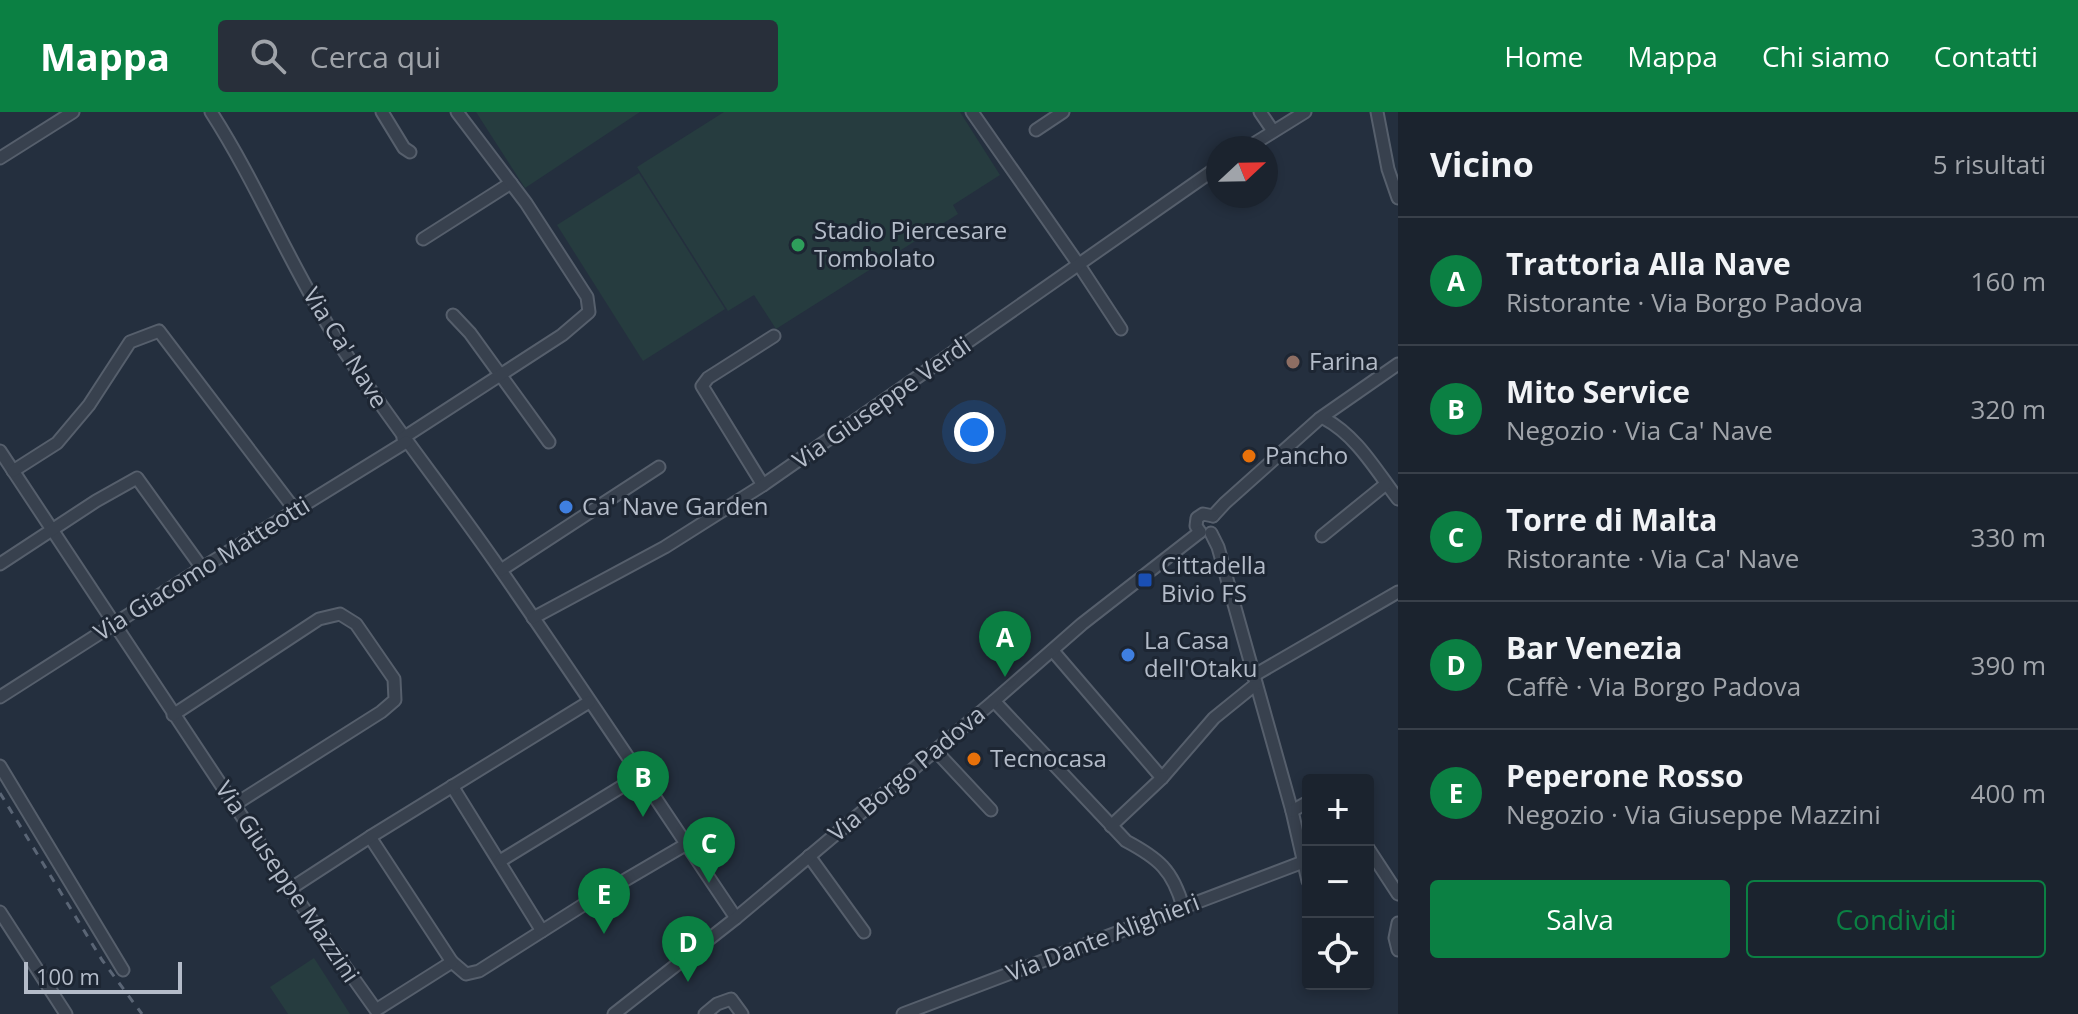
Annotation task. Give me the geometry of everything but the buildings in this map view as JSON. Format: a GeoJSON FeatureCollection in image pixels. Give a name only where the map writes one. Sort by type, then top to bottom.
{"type":"FeatureCollection","features":[{"type":"Feature","properties":{"kind":"street"},"geometry":{"type":"LineString","coordinates":[[0,158],[73,112]]}},
{"type":"Feature","properties":{"kind":"street","name":"Via Ca' Nave"},"geometry":{"type":"LineString","coordinates":[[211,112],[242,160],[312,300],[404,440],[501,570],[736,918]]}},
{"type":"Feature","properties":{"kind":"street"},"geometry":{"type":"LineString","coordinates":[[382,112],[404,148],[410,152]]}},
{"type":"Feature","properties":{"kind":"street"},"geometry":{"type":"LineString","coordinates":[[423,239],[511,183],[457,112]]}},
{"type":"Feature","properties":{"kind":"street"},"geometry":{"type":"LineString","coordinates":[[972,112],[1121,329]]}},
{"type":"Feature","properties":{"kind":"street"},"geometry":{"type":"LineString","coordinates":[[1036,130],[1063,112]]}},
{"type":"Feature","properties":{"kind":"street"},"geometry":{"type":"LineString","coordinates":[[1260,112],[1273,131]]}},
{"type":"Feature","properties":{"kind":"street"},"geometry":{"type":"LineString","coordinates":[[1265,136],[1305,112]]}},
{"type":"Feature","properties":{"kind":"street"},"geometry":{"type":"LineString","coordinates":[[1377,112],[1388,169],[1398,198]]}},
{"type":"Feature","properties":{"kind":"street","name":"Via Giuseppe Verdi"},"geometry":{"type":"LineString","coordinates":[[533,618],[665,547],[763,485],[1206,175]]}},
{"type":"Feature","properties":{"kind":"street","name":"Via Giacomo Matteotti"},"geometry":{"type":"LineString","coordinates":[[0,697],[404,440],[575,326],[589,312],[587,297],[511,183]]}},
{"type":"Feature","properties":{"kind":"street"},"geometry":{"type":"LineString","coordinates":[[453,315],[470,333],[549,442]]}},
{"type":"Feature","properties":{"kind":"street"},"geometry":{"type":"LineString","coordinates":[[13,471],[57,443],[89,405],[130,342],[159,331],[295,510]]}},
{"type":"Feature","properties":{"kind":"street"},"geometry":{"type":"LineString","coordinates":[[763,485],[702,386],[708,378],[774,336]]}},
{"type":"Feature","properties":{"kind":"street","name":"Via Borgo Padova"},"geometry":{"type":"LineString","coordinates":[[614,1014],[736,918],[1082,624],[1206,533],[1196,526],[1197,518],[1203,514],[1213,516],[1341,403],[1398,364]]}},
{"type":"Feature","properties":{"kind":"street"},"geometry":{"type":"LineString","coordinates":[[1319,422],[1335,425],[1362,451],[1398,499]]}},
{"type":"Feature","properties":{"kind":"street","name":"Via Giuseppe Mazzini"},"geometry":{"type":"LineString","coordinates":[[0,451],[290,889],[376,1010],[452,962]]}},
{"type":"Feature","properties":{"kind":"street"},"geometry":{"type":"LineString","coordinates":[[501,570],[659,467]]}},
{"type":"Feature","properties":{"kind":"street"},"geometry":{"type":"LineString","coordinates":[[0,564],[137,478],[202,568]]}},
{"type":"Feature","properties":{"kind":"street"},"geometry":{"type":"LineString","coordinates":[[1322,536],[1386,484]]}},
{"type":"Feature","properties":{"kind":"street"},"geometry":{"type":"LineString","coordinates":[[1213,516],[1216,527],[1206,533],[1218,547],[1252,683],[1292,811],[1302,857]]}},
{"type":"Feature","properties":{"kind":"street"},"geometry":{"type":"LineString","coordinates":[[1111,826],[1162,778],[1214,718],[1252,683],[1398,592]]}},
{"type":"Feature","properties":{"kind":"street"},"geometry":{"type":"LineString","coordinates":[[173,715],[319,619],[340,614],[356,624],[394,679],[395,700],[381,712],[234,805]]}},
{"type":"Feature","properties":{"kind":"street"},"geometry":{"type":"LineString","coordinates":[[1053,651],[1162,778]]}},
{"type":"Feature","properties":{"kind":"street"},"geometry":{"type":"LineString","coordinates":[[994,701],[1126,841],[1150,853],[1171,876],[1183,907]]}},
{"type":"Feature","properties":{"kind":"street"},"geometry":{"type":"LineString","coordinates":[[290,889],[589,702]]}},
{"type":"Feature","properties":{"kind":"street"},"geometry":{"type":"LineString","coordinates":[[935,750],[991,810]]}},
{"type":"Feature","properties":{"kind":"street"},"geometry":{"type":"LineString","coordinates":[[0,766],[123,970]]}},
{"type":"Feature","properties":{"kind":"street"},"geometry":{"type":"LineString","coordinates":[[500,861],[639,776]]}},
{"type":"Feature","properties":{"kind":"street"},"geometry":{"type":"LineString","coordinates":[[452,786],[542,931]]}},
{"type":"Feature","properties":{"kind":"street"},"geometry":{"type":"LineString","coordinates":[[1292,811],[1302,805]]}},
{"type":"Feature","properties":{"kind":"street"},"geometry":{"type":"LineString","coordinates":[[370,837],[452,962],[466,974],[479,971],[685,845]]}},
{"type":"Feature","properties":{"kind":"street"},"geometry":{"type":"LineString","coordinates":[[809,856],[864,932]]}},
{"type":"Feature","properties":{"kind":"street"},"geometry":{"type":"LineString","coordinates":[[1374,857],[1398,894]]}},
{"type":"Feature","properties":{"kind":"street","name":"Via Dante Alighieri"},"geometry":{"type":"LineString","coordinates":[[903,1014],[1302,862]]}},
{"type":"Feature","properties":{"kind":"street"},"geometry":{"type":"LineString","coordinates":[[0,912],[66,1014]]}},
{"type":"Feature","properties":{"kind":"street"},"geometry":{"type":"LineString","coordinates":[[1398,923],[1395,938],[1398,950]]}},
{"type":"Feature","properties":{"kind":"street"},"geometry":{"type":"LineString","coordinates":[[705,1014],[717,1004],[731,999],[742,1014]]}},
{"type":"Feature","properties":{"kind":"green space"},"geometry":{"type":"Polygon","coordinates":[[[476,112],[640,112],[525,188],[476,112]]]}},
{"type":"Feature","properties":{"kind":"green space","name":"Stadio Piercesare Tombolato"},"geometry":{"type":"Polygon","coordinates":[[[724,112],[960,112],[1000,175],[953,205],[958,214],[776,329],[754,295],[728,311],[637,167],[724,112]]]}},
{"type":"Feature","properties":{"kind":"green space"},"geometry":{"type":"Polygon","coordinates":[[[639,173],[725,309],[643,361],[557,225],[639,173]]]}},
{"type":"Feature","properties":{"kind":"green space"},"geometry":{"type":"Polygon","coordinates":[[[314,958],[350,1014],[288,1014],[270,987],[314,958]]]}},
{"type":"Feature","properties":{"kind":"railway"},"geometry":{"type":"LineString","coordinates":[[0,793],[102,960],[142,1014]]}},
{"type":"Feature","properties":{"kind":"place","name":"Stadio Piercesare Tombolato"},"geometry":{"type":"Point","coordinates":[798,245]}},
{"type":"Feature","properties":{"kind":"place","name":"Farina"},"geometry":{"type":"Point","coordinates":[1293,362]}},
{"type":"Feature","properties":{"kind":"place","name":"Pancho"},"geometry":{"type":"Point","coordinates":[1249,456]}},
{"type":"Feature","properties":{"kind":"place","name":"Ca' Nave Garden"},"geometry":{"type":"Point","coordinates":[566,507]}},
{"type":"Feature","properties":{"kind":"place","name":"Cittadella Bivio FS"},"geometry":{"type":"Point","coordinates":[1145,580]}},
{"type":"Feature","properties":{"kind":"place","name":"La Casa dell'Otaku"},"geometry":{"type":"Point","coordinates":[1128,655]}},
{"type":"Feature","properties":{"kind":"place","name":"Trattoria Alla Nave"},"geometry":{"type":"Point","coordinates":[1005,677]}},
{"type":"Feature","properties":{"kind":"place","name":"Tecnocasa"},"geometry":{"type":"Point","coordinates":[974,759]}},
{"type":"Feature","properties":{"kind":"place","name":"Mito Service"},"geometry":{"type":"Point","coordinates":[643,817]}},
{"type":"Feature","properties":{"kind":"place","name":"Torre di Malta"},"geometry":{"type":"Point","coordinates":[709,883]}},
{"type":"Feature","properties":{"kind":"place","name":"Peperone Rosso"},"geometry":{"type":"Point","coordinates":[604,934]}},
{"type":"Feature","properties":{"kind":"place","name":"Bar Venezia"},"geometry":{"type":"Point","coordinates":[688,982]}}]}
